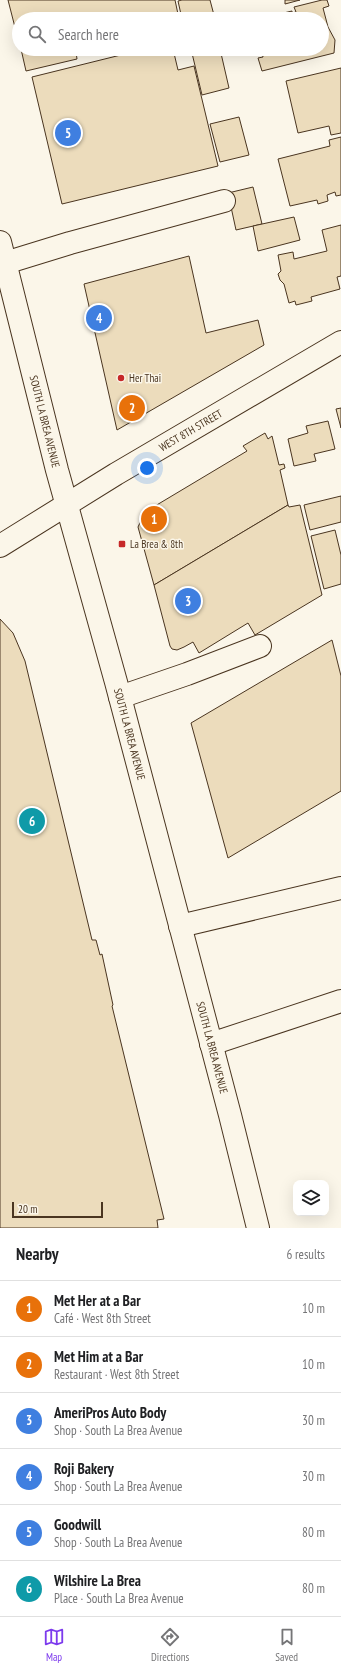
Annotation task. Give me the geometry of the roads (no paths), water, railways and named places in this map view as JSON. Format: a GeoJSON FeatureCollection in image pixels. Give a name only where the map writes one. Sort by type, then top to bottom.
{"type":"FeatureCollection","features":[{"type":"Feature","properties":{"kind":"main road"},"geometry":{"type":"LineString","coordinates":[[5,262],[224,201]]}},
{"type":"Feature","properties":{"kind":"main road","name":"SOUTH LA BREA AVENUE"},"geometry":{"type":"LineString","coordinates":[[0,242],[66,504],[120,697],[258,1228]]}},
{"type":"Feature","properties":{"kind":"main road","name":"WEST 8TH STREET"},"geometry":{"type":"LineString","coordinates":[[0,546],[66,504],[341,342]]}},
{"type":"Feature","properties":{"kind":"main road"},"geometry":{"type":"LineString","coordinates":[[120,697],[187,674],[260,646]]}},
{"type":"Feature","properties":{"kind":"main road"},"geometry":{"type":"LineString","coordinates":[[180,926],[341,888]]}},
{"type":"Feature","properties":{"kind":"main road"},"geometry":{"type":"LineString","coordinates":[[211,1044],[341,1001]]}},
{"type":"Feature","properties":{"kind":"place","name":"Goodwill"},"geometry":{"type":"Point","coordinates":[68,133]}},
{"type":"Feature","properties":{"kind":"place","name":"Roji Bakery"},"geometry":{"type":"Point","coordinates":[99,318]}},
{"type":"Feature","properties":{"kind":"place","name":"Her Thai"},"geometry":{"type":"Point","coordinates":[121,378]}},
{"type":"Feature","properties":{"kind":"place","name":"Met Him at a Bar"},"geometry":{"type":"Point","coordinates":[132,408]}},
{"type":"Feature","properties":{"kind":"place","name":"Met Her at a Bar"},"geometry":{"type":"Point","coordinates":[154,519]}},
{"type":"Feature","properties":{"kind":"place","name":"La Brea & 8th"},"geometry":{"type":"Point","coordinates":[122,544]}},
{"type":"Feature","properties":{"kind":"place","name":"AmeriPros Auto Body"},"geometry":{"type":"Point","coordinates":[188,601]}},
{"type":"Feature","properties":{"kind":"place","name":"Wilshire La Brea"},"geometry":{"type":"Point","coordinates":[32,821]}}]}
